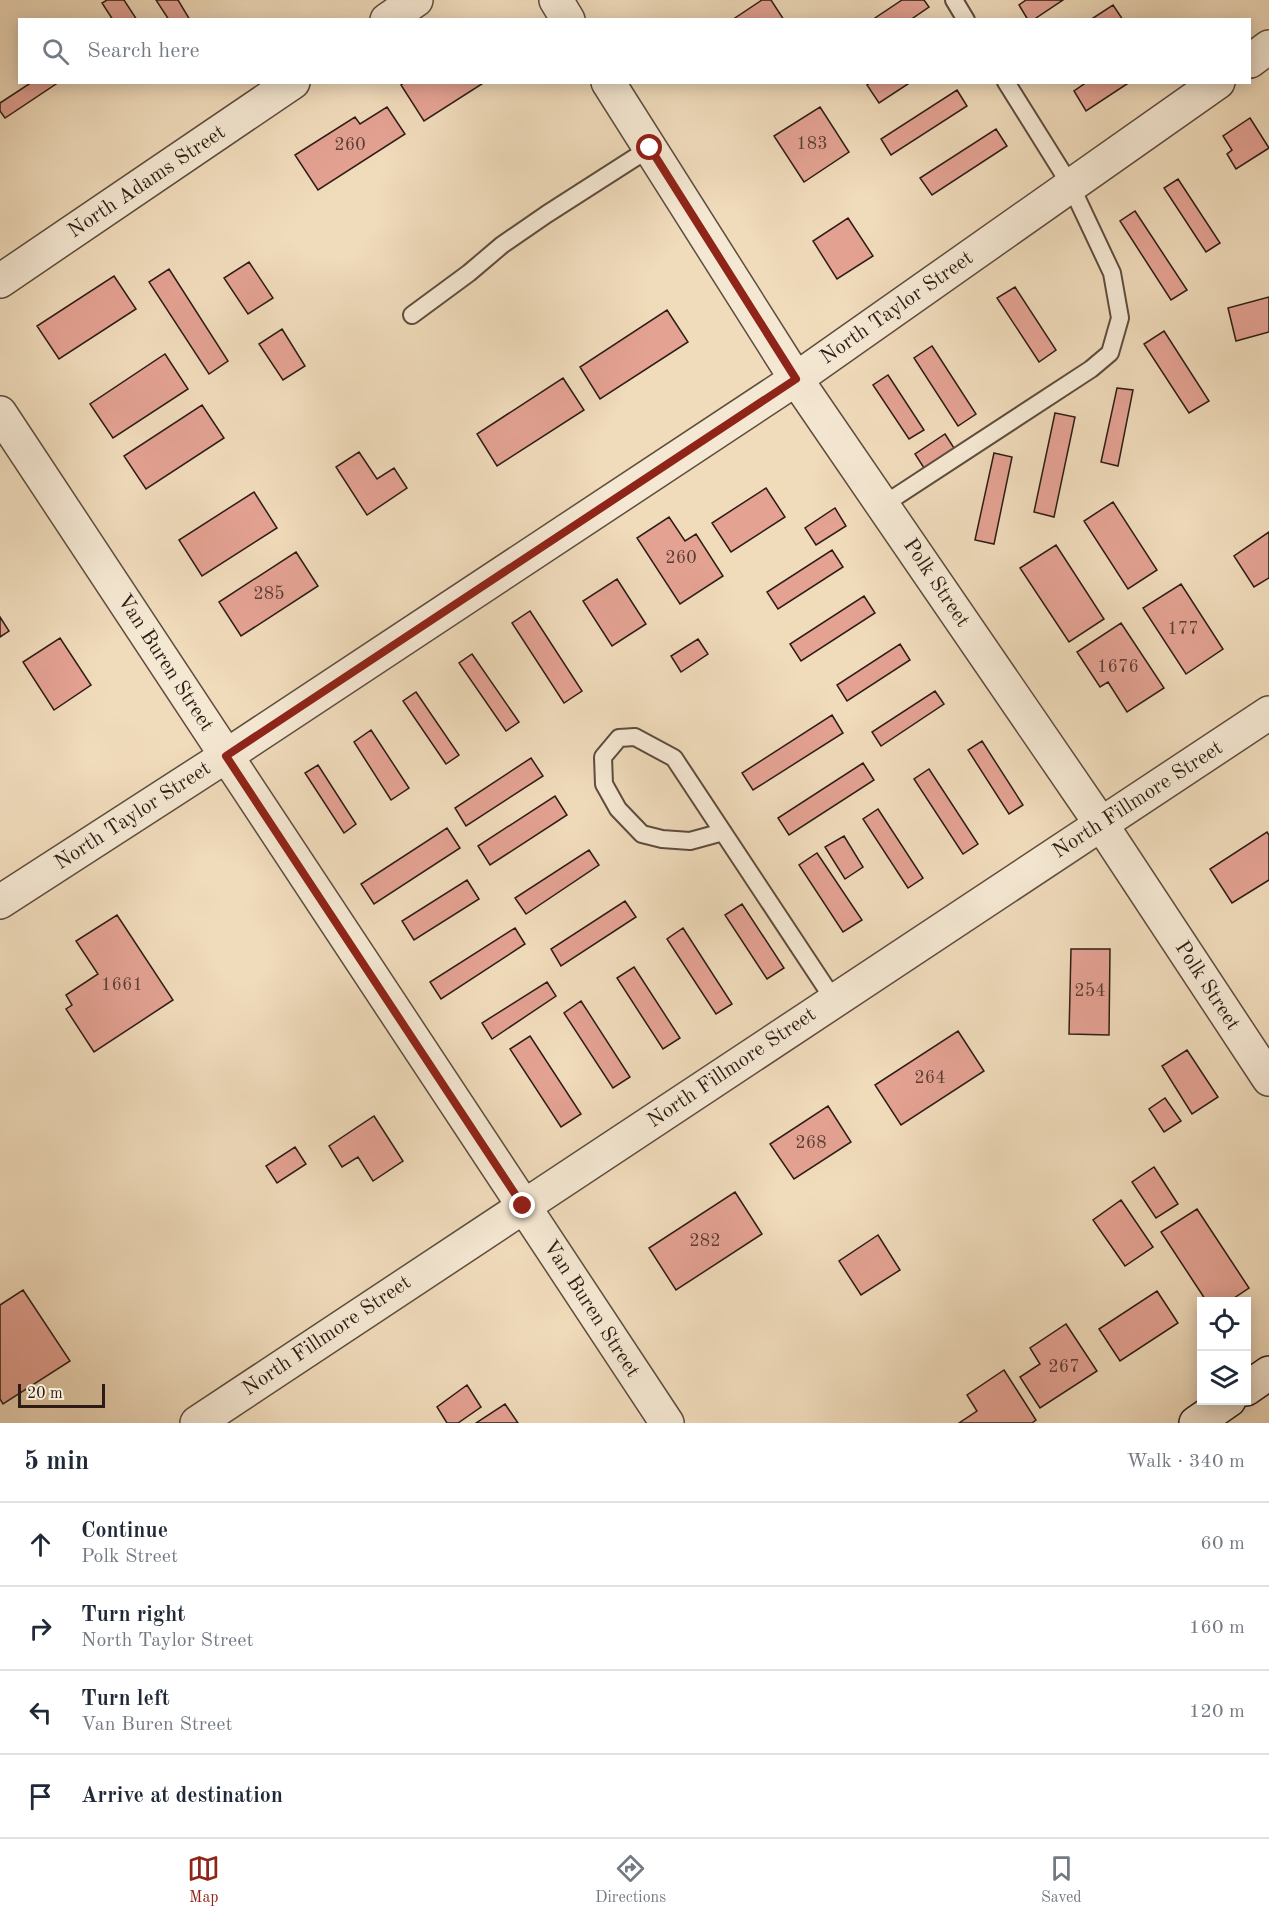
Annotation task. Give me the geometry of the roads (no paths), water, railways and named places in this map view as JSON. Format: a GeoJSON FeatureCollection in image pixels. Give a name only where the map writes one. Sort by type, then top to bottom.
{"type":"FeatureCollection","features":[{"type":"Feature","properties":{"kind":"street"},"geometry":{"type":"LineString","coordinates":[[390,18],[416,0]]}},
{"type":"Feature","properties":{"kind":"street"},"geometry":{"type":"LineString","coordinates":[[556,0],[567,18]]}},
{"type":"Feature","properties":{"kind":"street"},"geometry":{"type":"LineString","coordinates":[[1251,60],[1269,47]]}},
{"type":"Feature","properties":{"kind":"street","name":"North Adams Street"},"geometry":{"type":"LineString","coordinates":[[0,280],[290,84]]}},
{"type":"Feature","properties":{"kind":"street","name":"Polk Street"},"geometry":{"type":"LineString","coordinates":[[609,84],[796,379],[1101,824],[1269,1079]]}},
{"type":"Feature","properties":{"kind":"street","name":"North Taylor Street"},"geometry":{"type":"LineString","coordinates":[[0,902],[226,756],[796,379],[1215,84]]}},
{"type":"Feature","properties":{"kind":"street","name":"Van Buren Street"},"geometry":{"type":"LineString","coordinates":[[0,413],[667,1423]]}},
{"type":"Feature","properties":{"kind":"street","name":"North Fillmore Street"},"geometry":{"type":"LineString","coordinates":[[197,1423],[1269,713]]}},
{"type":"Feature","properties":{"kind":"street"},"geometry":{"type":"LineString","coordinates":[[1251,1386],[1269,1373]]}},
{"type":"Feature","properties":{"kind":"street"},"geometry":{"type":"LineString","coordinates":[[1196,1423],[1223,1405]]}},
{"type":"Feature","properties":{"kind":"lane"},"geometry":{"type":"LineString","coordinates":[[954,0],[965,18]]}},
{"type":"Feature","properties":{"kind":"lane"},"geometry":{"type":"LineString","coordinates":[[883,505],[1091,369],[1110,353],[1120,318],[1112,273],[1071,186],[1007,84]]}},
{"type":"Feature","properties":{"kind":"lane"},"geometry":{"type":"LineString","coordinates":[[412,315],[502,245],[650,148]]}},
{"type":"Feature","properties":{"kind":"lane"},"geometry":{"type":"LineString","coordinates":[[723,832],[690,841],[662,839],[642,834],[618,809],[604,784],[603,757],[620,738],[635,737],[674,758],[723,832],[834,1000]]}}]}
